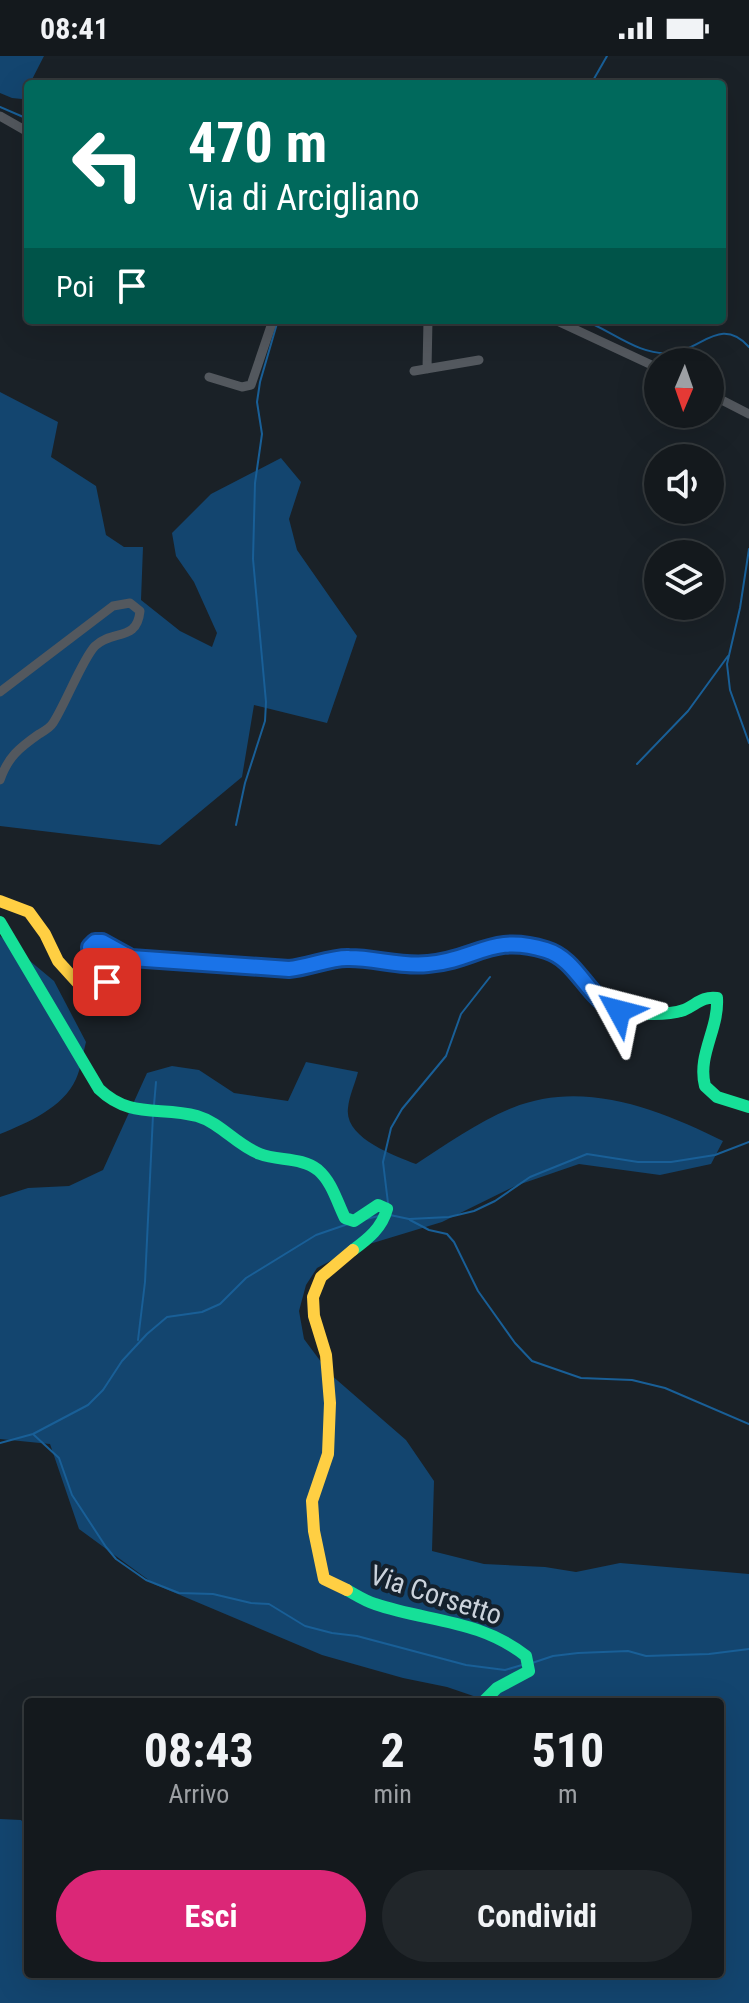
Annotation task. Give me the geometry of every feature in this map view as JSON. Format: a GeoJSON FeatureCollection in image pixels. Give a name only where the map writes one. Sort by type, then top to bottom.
{"type":"FeatureCollection","features":[{"type":"Feature","properties":{"kind":"street"},"geometry":{"type":"LineString","coordinates":[[0,116],[24,130]]}},
{"type":"Feature","properties":{"kind":"street"},"geometry":{"type":"LineString","coordinates":[[209,377],[242,387],[251,385],[272,324]]}},
{"type":"Feature","properties":{"kind":"street"},"geometry":{"type":"LineString","coordinates":[[427,369],[428,324]]}},
{"type":"Feature","properties":{"kind":"street"},"geometry":{"type":"LineString","coordinates":[[564,324],[644,361]]}},
{"type":"Feature","properties":{"kind":"street"},"geometry":{"type":"LineString","coordinates":[[414,371],[479,360]]}},
{"type":"Feature","properties":{"kind":"street"},"geometry":{"type":"LineString","coordinates":[[724,401],[749,414]]}},
{"type":"Feature","properties":{"kind":"street"},"geometry":{"type":"LineString","coordinates":[[0,692],[113,606],[130,603],[140,611],[139,623],[130,632],[108,637],[93,647],[51,726],[14,751],[0,780]]}},
{"type":"Feature","properties":{"kind":"street"},"geometry":{"type":"LineString","coordinates":[[0,901],[29,912],[45,934],[58,961],[77,982],[93,993],[103,991],[107,982],[103,970],[91,959],[90,947],[95,942],[102,942],[131,958],[289,969],[348,958],[396,964],[445,962],[483,948],[508,943],[547,950],[569,962],[605,1006],[619,1011],[680,1011],[703,996],[717,998],[719,1010],[703,1062],[703,1082],[710,1093],[718,1098],[749,1107]]}},
{"type":"Feature","properties":{"kind":"street","name":"Via Corsetto"},"geometry":{"type":"LineString","coordinates":[[0,922],[99,1089],[110,1102],[129,1108],[198,1116],[257,1153],[284,1161],[305,1162],[321,1172],[345,1218],[354,1221],[378,1205],[387,1209],[379,1227],[316,1284],[312,1298],[311,1306],[326,1348],[330,1407],[330,1441],[325,1470],[312,1496],[312,1518],[324,1579],[374,1604],[471,1626],[511,1644],[526,1656],[529,1671],[497,1688],[487,1698]]}},
{"type":"Feature","properties":{"kind":"shaded area"},"geometry":{"type":"Polygon","coordinates":[[[0,56],[44,56],[32,80],[24,80],[22,99],[0,93],[0,56]]]}},
{"type":"Feature","properties":{"kind":"shaded area"},"geometry":{"type":"Polygon","coordinates":[[[0,392],[58,422],[51,457],[96,486],[106,535],[124,547],[143,547],[141,600],[180,631],[212,647],[217,633],[194,582],[176,556],[172,533],[211,494],[281,458],[301,482],[289,519],[297,550],[357,636],[327,723],[254,705],[242,777],[160,845],[0,826],[0,392]]]}},
{"type":"Feature","properties":{"kind":"shaded area"},"geometry":{"type":"Polygon","coordinates":[[[0,936],[54,981],[86,1042],[76,1079],[62,1098],[32,1119],[0,1134],[0,936]]]}},
{"type":"Feature","properties":{"kind":"shaded area"},"geometry":{"type":"Polygon","coordinates":[[[306,1062],[358,1072],[348,1108],[354,1128],[372,1144],[416,1164],[512,1108],[566,1096],[593,1097],[646,1109],[723,1141],[711,1164],[660,1175],[579,1164],[515,1186],[442,1222],[353,1249],[317,1268],[306,1285],[299,1311],[304,1339],[330,1374],[406,1440],[434,1481],[432,1551],[484,1564],[576,1572],[620,1563],[749,1574],[749,2003],[0,2003],[0,1819],[21,1820],[24,1823],[24,1978],[724,1978],[724,1698],[479,1698],[322,1655],[154,1584],[79,1529],[50,1444],[0,1439],[0,1197],[28,1188],[69,1186],[103,1170],[147,1073],[172,1066],[199,1070],[234,1093],[288,1101],[306,1062]]]}},
{"type":"Feature","properties":{"kind":"waterway"},"geometry":{"type":"LineString","coordinates":[[593,80],[607,56]]}},
{"type":"Feature","properties":{"kind":"waterway"},"geometry":{"type":"LineString","coordinates":[[0,107],[24,117]]}},
{"type":"Feature","properties":{"kind":"waterway"},"geometry":{"type":"LineString","coordinates":[[236,825],[245,783],[265,721],[266,702],[253,559],[255,483],[262,434],[257,402],[277,324]]}},
{"type":"Feature","properties":{"kind":"waterway"},"geometry":{"type":"LineString","coordinates":[[594,324],[636,347],[659,353],[681,351],[719,334],[739,338],[749,347]]}},
{"type":"Feature","properties":{"kind":"waterway"},"geometry":{"type":"LineString","coordinates":[[749,549],[727,664],[730,690],[749,743]]}},
{"type":"Feature","properties":{"kind":"waterway"},"geometry":{"type":"LineString","coordinates":[[637,764],[688,711],[728,656]]}},
{"type":"Feature","properties":{"kind":"waterway"},"geometry":{"type":"LineString","coordinates":[[388,1203],[383,1162],[391,1128],[402,1109],[446,1056],[461,1014],[490,977]]}},
{"type":"Feature","properties":{"kind":"waterway"},"geometry":{"type":"LineString","coordinates":[[154,1105],[156,1082]]}},
{"type":"Feature","properties":{"kind":"waterway"},"geometry":{"type":"LineString","coordinates":[[138,1340],[145,1282],[153,1115]]}},
{"type":"Feature","properties":{"kind":"waterway"},"geometry":{"type":"LineString","coordinates":[[390,1215],[409,1219],[449,1217],[474,1211],[530,1177],[587,1154],[638,1162],[671,1162],[715,1155],[749,1142]]}},
{"type":"Feature","properties":{"kind":"waterway"},"geometry":{"type":"LineString","coordinates":[[366,1219],[379,1216]]}},
{"type":"Feature","properties":{"kind":"waterway"},"geometry":{"type":"LineString","coordinates":[[410,1220],[429,1230],[447,1234],[454,1242],[478,1291],[515,1343],[532,1361],[581,1378],[632,1380],[665,1388],[749,1424]]}},
{"type":"Feature","properties":{"kind":"waterway"},"geometry":{"type":"LineString","coordinates":[[0,1443],[33,1434],[88,1405],[103,1390],[122,1361],[167,1317],[202,1312],[220,1304],[246,1278],[316,1235],[348,1224]]}},
{"type":"Feature","properties":{"kind":"waterway"},"geometry":{"type":"LineString","coordinates":[[34,1435],[59,1458],[72,1495],[106,1547],[116,1559],[146,1580],[179,1593],[213,1594],[269,1604],[305,1626],[357,1636],[466,1665],[505,1670],[522,1665]]}},
{"type":"Feature","properties":{"kind":"waterway"},"geometry":{"type":"LineString","coordinates":[[532,1663],[578,1653],[628,1651],[646,1656],[749,1649]]}},
{"type":"Feature","properties":{"kind":"traffic: fast"},"geometry":{"type":"LineString","coordinates":[[0,922],[99,1089],[134,1108],[183,1113],[206,1119],[260,1154],[312,1166],[327,1180],[345,1218],[354,1221],[378,1205],[387,1209],[378,1227],[353,1250]]}},
{"type":"Feature","properties":{"kind":"traffic: fast"},"geometry":{"type":"LineString","coordinates":[[275,968],[348,958],[428,963],[511,945],[533,947],[550,953],[563,962],[602,1003],[623,1011],[668,1013],[717,998],[704,1064],[705,1086],[717,1097],[749,1107]]}},
{"type":"Feature","properties":{"kind":"traffic: fast"},"geometry":{"type":"LineString","coordinates":[[347,1590],[375,1604],[472,1628],[526,1656],[529,1671],[497,1688],[487,1698]]}},
{"type":"Feature","properties":{"kind":"traffic: slow"},"geometry":{"type":"LineString","coordinates":[[0,901],[29,912],[45,934],[58,961],[77,982],[93,993],[103,991],[107,982],[103,970],[91,959],[90,947],[95,942],[107,944],[131,958],[275,968]]}},
{"type":"Feature","properties":{"kind":"traffic: slow"},"geometry":{"type":"LineString","coordinates":[[347,1590],[324,1579],[314,1531],[312,1501],[328,1454],[330,1403],[326,1355],[314,1316],[313,1297],[321,1277],[353,1250]]}},
{"type":"Feature","properties":{"kind":"route"},"geometry":{"type":"LineString","coordinates":[[107,982],[103,970],[89,954],[95,942],[107,944],[131,958],[289,969],[348,958],[428,964],[452,960],[497,944],[519,943],[560,955],[605,1006],[619,1011]]}}]}
